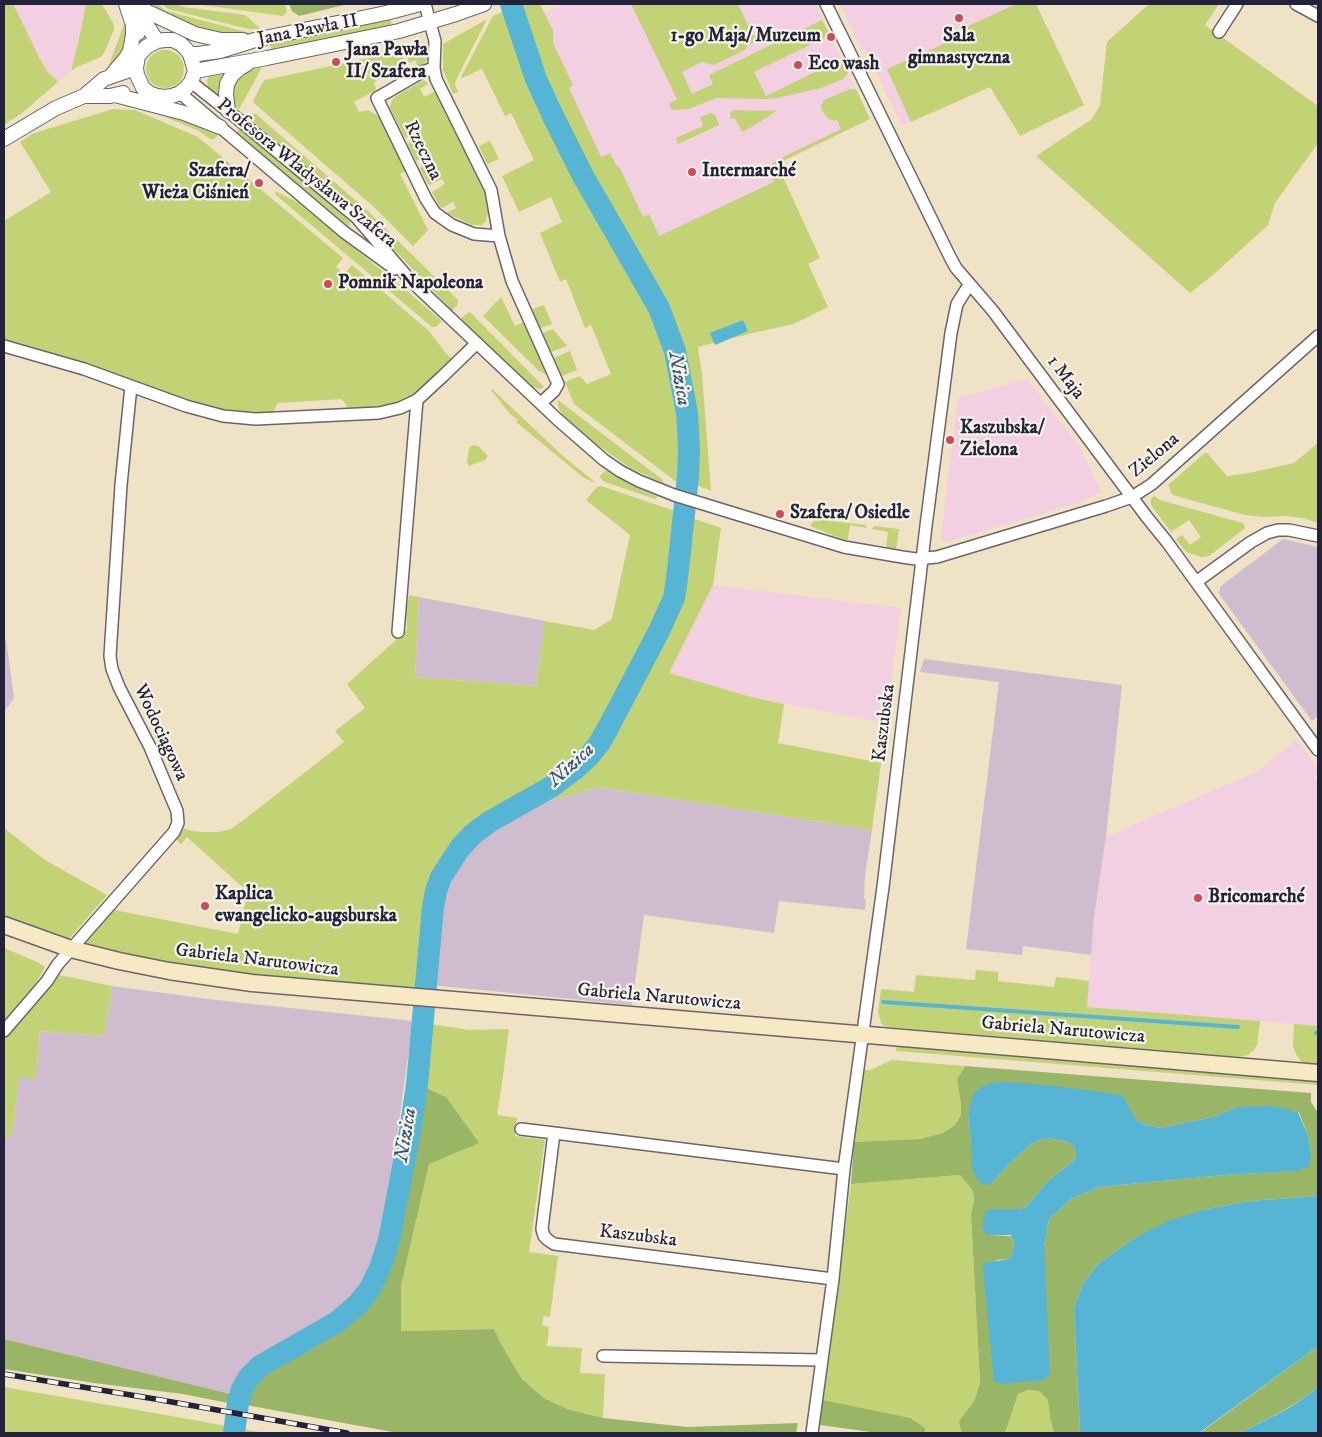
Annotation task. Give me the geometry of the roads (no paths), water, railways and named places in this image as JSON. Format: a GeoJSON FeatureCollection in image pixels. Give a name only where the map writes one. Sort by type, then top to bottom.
{"type":"FeatureCollection","features":[{"type":"Feature","properties":{"kind":"main road","name":"Gabriela Narutowicza"},"geometry":{"type":"LineString","coordinates":[[4,926],[71,949],[127,963],[208,978],[252,983],[1318,1073]]}},
{"type":"Feature","properties":{"kind":"street","name":"Jana Pawła II"},"geometry":{"type":"LineString","coordinates":[[190,54],[220,51],[256,40],[386,13],[420,4]]}},
{"type":"Feature","properties":{"kind":"street"},"geometry":{"type":"LineString","coordinates":[[425,4],[435,41],[434,68],[440,86],[491,190],[499,236],[512,282],[558,384],[542,403]]}},
{"type":"Feature","properties":{"kind":"street","name":"Jana Pawła II"},"geometry":{"type":"LineString","coordinates":[[193,76],[255,60],[372,38],[430,22],[484,4]]}},
{"type":"Feature","properties":{"kind":"street","name":"1 Maja"},"geometry":{"type":"LineString","coordinates":[[826,4],[956,268],[993,311],[1196,582],[1318,750]]}},
{"type":"Feature","properties":{"kind":"street"},"geometry":{"type":"LineString","coordinates":[[1220,32],[1237,4]]}},
{"type":"Feature","properties":{"kind":"street"},"geometry":{"type":"LineString","coordinates":[[1296,4],[1318,16]]}},
{"type":"Feature","properties":{"kind":"street"},"geometry":{"type":"LineString","coordinates":[[131,5],[195,34],[221,40],[256,40]]}},
{"type":"Feature","properties":{"kind":"street"},"geometry":{"type":"LineString","coordinates":[[109,78],[130,51],[133,34],[131,5]]}},
{"type":"Feature","properties":{"kind":"street"},"geometry":{"type":"LineString","coordinates":[[131,5],[151,44]]}},
{"type":"Feature","properties":{"kind":"street"},"geometry":{"type":"LineString","coordinates":[[133,25],[151,44]]}},
{"type":"Feature","properties":{"kind":"street"},"geometry":{"type":"LineString","coordinates":[[173,40],[181,44],[190,54],[193,76],[180,93],[172,96],[157,96],[149,93],[139,82],[136,68],[138,56],[151,44],[173,40]]}},
{"type":"Feature","properties":{"kind":"street"},"geometry":{"type":"LineString","coordinates":[[228,111],[227,84],[232,75],[240,68],[255,60]]}},
{"type":"Feature","properties":{"kind":"street"},"geometry":{"type":"LineString","coordinates":[[4,139],[56,108],[84,96],[104,79],[136,68]]}},
{"type":"Feature","properties":{"kind":"street","name":"Rzeczna"},"geometry":{"type":"LineString","coordinates":[[434,68],[422,72],[377,98],[435,214],[452,225],[474,234],[499,236]]}},
{"type":"Feature","properties":{"kind":"street","name":"Profesora Władysława Szafera"},"geometry":{"type":"LineString","coordinates":[[193,76],[228,111],[356,217],[411,282]]}},
{"type":"Feature","properties":{"kind":"street"},"geometry":{"type":"LineString","coordinates":[[115,96],[143,88]]}},
{"type":"Feature","properties":{"kind":"street","name":"Profesora Władysława Szafera"},"geometry":{"type":"LineString","coordinates":[[180,93],[344,232],[411,282],[593,451],[615,467],[639,481],[674,495],[844,547],[902,558],[922,558]]}},
{"type":"Feature","properties":{"kind":"street"},"geometry":{"type":"LineString","coordinates":[[84,96],[115,96],[184,113],[220,127]]}},
{"type":"Feature","properties":{"kind":"street","name":"Kaszubska"},"geometry":{"type":"LineString","coordinates":[[812,1433],[833,1279],[844,1169],[884,877],[922,558],[954,315],[957,304],[969,285]]}},
{"type":"Feature","properties":{"kind":"street","name":"Zielona"},"geometry":{"type":"LineString","coordinates":[[922,558],[943,556],[1106,506],[1144,491],[1318,336]]}},
{"type":"Feature","properties":{"kind":"street"},"geometry":{"type":"LineString","coordinates":[[4,346],[62,362],[186,406],[223,416],[248,418],[379,412],[400,408],[417,400],[477,343]]}},
{"type":"Feature","properties":{"kind":"street","name":"Wodociągowa"},"geometry":{"type":"LineString","coordinates":[[4,1031],[47,981],[58,964],[174,832],[178,823],[177,811],[150,747],[119,687],[112,669],[110,656],[121,485],[131,386]]}},
{"type":"Feature","properties":{"kind":"street"},"geometry":{"type":"LineString","coordinates":[[398,632],[417,400]]}},
{"type":"Feature","properties":{"kind":"street"},"geometry":{"type":"LineString","coordinates":[[1196,582],[1266,532],[1289,530],[1318,536]]}},
{"type":"Feature","properties":{"kind":"street"},"geometry":{"type":"LineString","coordinates":[[521,1129],[844,1169]]}},
{"type":"Feature","properties":{"kind":"street","name":"Kaszubska"},"geometry":{"type":"LineString","coordinates":[[554,1133],[542,1229],[544,1236],[554,1244],[833,1279]]}},
{"type":"Feature","properties":{"kind":"street"},"geometry":{"type":"LineString","coordinates":[[603,1356],[822,1360]]}},
{"type":"Feature","properties":{"kind":"water"},"geometry":{"type":"Polygon","coordinates":[[[743,320],[748,331],[715,345],[710,333],[743,320]]]}},
{"type":"Feature","properties":{"kind":"water"},"geometry":{"type":"Polygon","coordinates":[[[1005,1082],[1056,1086],[1122,1095],[1137,1121],[1161,1128],[1213,1117],[1237,1107],[1272,1106],[1298,1112],[1308,1136],[1311,1153],[1309,1166],[1297,1171],[1224,1175],[1099,1187],[1071,1199],[1049,1219],[1044,1246],[1050,1374],[1043,1380],[1001,1384],[994,1381],[983,1269],[984,1263],[1009,1259],[1012,1255],[1014,1244],[1011,1235],[988,1235],[984,1232],[982,1226],[986,1211],[1026,1207],[1048,1181],[1074,1160],[1076,1155],[1074,1146],[1066,1141],[1046,1138],[1031,1144],[992,1183],[985,1185],[978,1180],[972,1169],[968,1116],[973,1094],[983,1086],[1005,1082]]]}},
{"type":"Feature","properties":{"kind":"water"},"geometry":{"type":"Polygon","coordinates":[[[1318,1196],[1318,1346],[1199,1433],[1081,1433],[1074,1309],[1082,1285],[1098,1264],[1136,1237],[1168,1221],[1207,1209],[1250,1201],[1318,1196]]]}},
{"type":"Feature","properties":{"kind":"water"},"geometry":{"type":"Polygon","coordinates":[[[1318,1386],[1318,1433],[1240,1433],[1289,1408],[1318,1386]]]}},
{"type":"Feature","properties":{"kind":"waterway","name":"Nizica"},"geometry":{"type":"LineString","coordinates":[[234,1433],[238,1403],[242,1389],[249,1377],[260,1366],[337,1322],[357,1305],[370,1289],[380,1268],[389,1240],[410,1131],[417,1085],[433,907],[441,877],[460,848],[472,835],[489,822],[551,787],[589,756],[599,744],[608,728],[659,631],[674,598],[688,476],[689,449],[687,413],[675,351],[659,308],[583,176],[553,116],[536,79],[511,4]]}},
{"type":"Feature","properties":{"kind":"waterway"},"geometry":{"type":"LineString","coordinates":[[883,1002],[1238,1027]]}},
{"type":"Feature","properties":{"kind":"railway"},"geometry":{"type":"LineString","coordinates":[[4,1374],[347,1433]]}},
{"type":"Feature","properties":{"kind":"place","name":"Sala gimnastyczna"},"geometry":{"type":"Point","coordinates":[959,18]}},
{"type":"Feature","properties":{"kind":"place","name":"1-go Maja/ Muzeum"},"geometry":{"type":"Point","coordinates":[831,37]}},
{"type":"Feature","properties":{"kind":"place","name":"Jana Pawła II/ Szafera"},"geometry":{"type":"Point","coordinates":[336,62]}},
{"type":"Feature","properties":{"kind":"place","name":"Eco wash"},"geometry":{"type":"Point","coordinates":[798,65]}},
{"type":"Feature","properties":{"kind":"place","name":"Intermarché"},"geometry":{"type":"Point","coordinates":[692,172]}},
{"type":"Feature","properties":{"kind":"place","name":"Szafera/ Wieża Ciśnień"},"geometry":{"type":"Point","coordinates":[259,183]}},
{"type":"Feature","properties":{"kind":"place","name":"Pomnik Napoleona"},"geometry":{"type":"Point","coordinates":[328,284]}},
{"type":"Feature","properties":{"kind":"place","name":"Kaszubska/ Zielona"},"geometry":{"type":"Point","coordinates":[950,440]}},
{"type":"Feature","properties":{"kind":"place","name":"Szafera/ Osiedle"},"geometry":{"type":"Point","coordinates":[780,514]}},
{"type":"Feature","properties":{"kind":"place","name":"Bricomarché"},"geometry":{"type":"Point","coordinates":[1198,898]}},
{"type":"Feature","properties":{"kind":"place","name":"Kaplica ewangelicko-augsburska"},"geometry":{"type":"Point","coordinates":[205,906]}}]}
